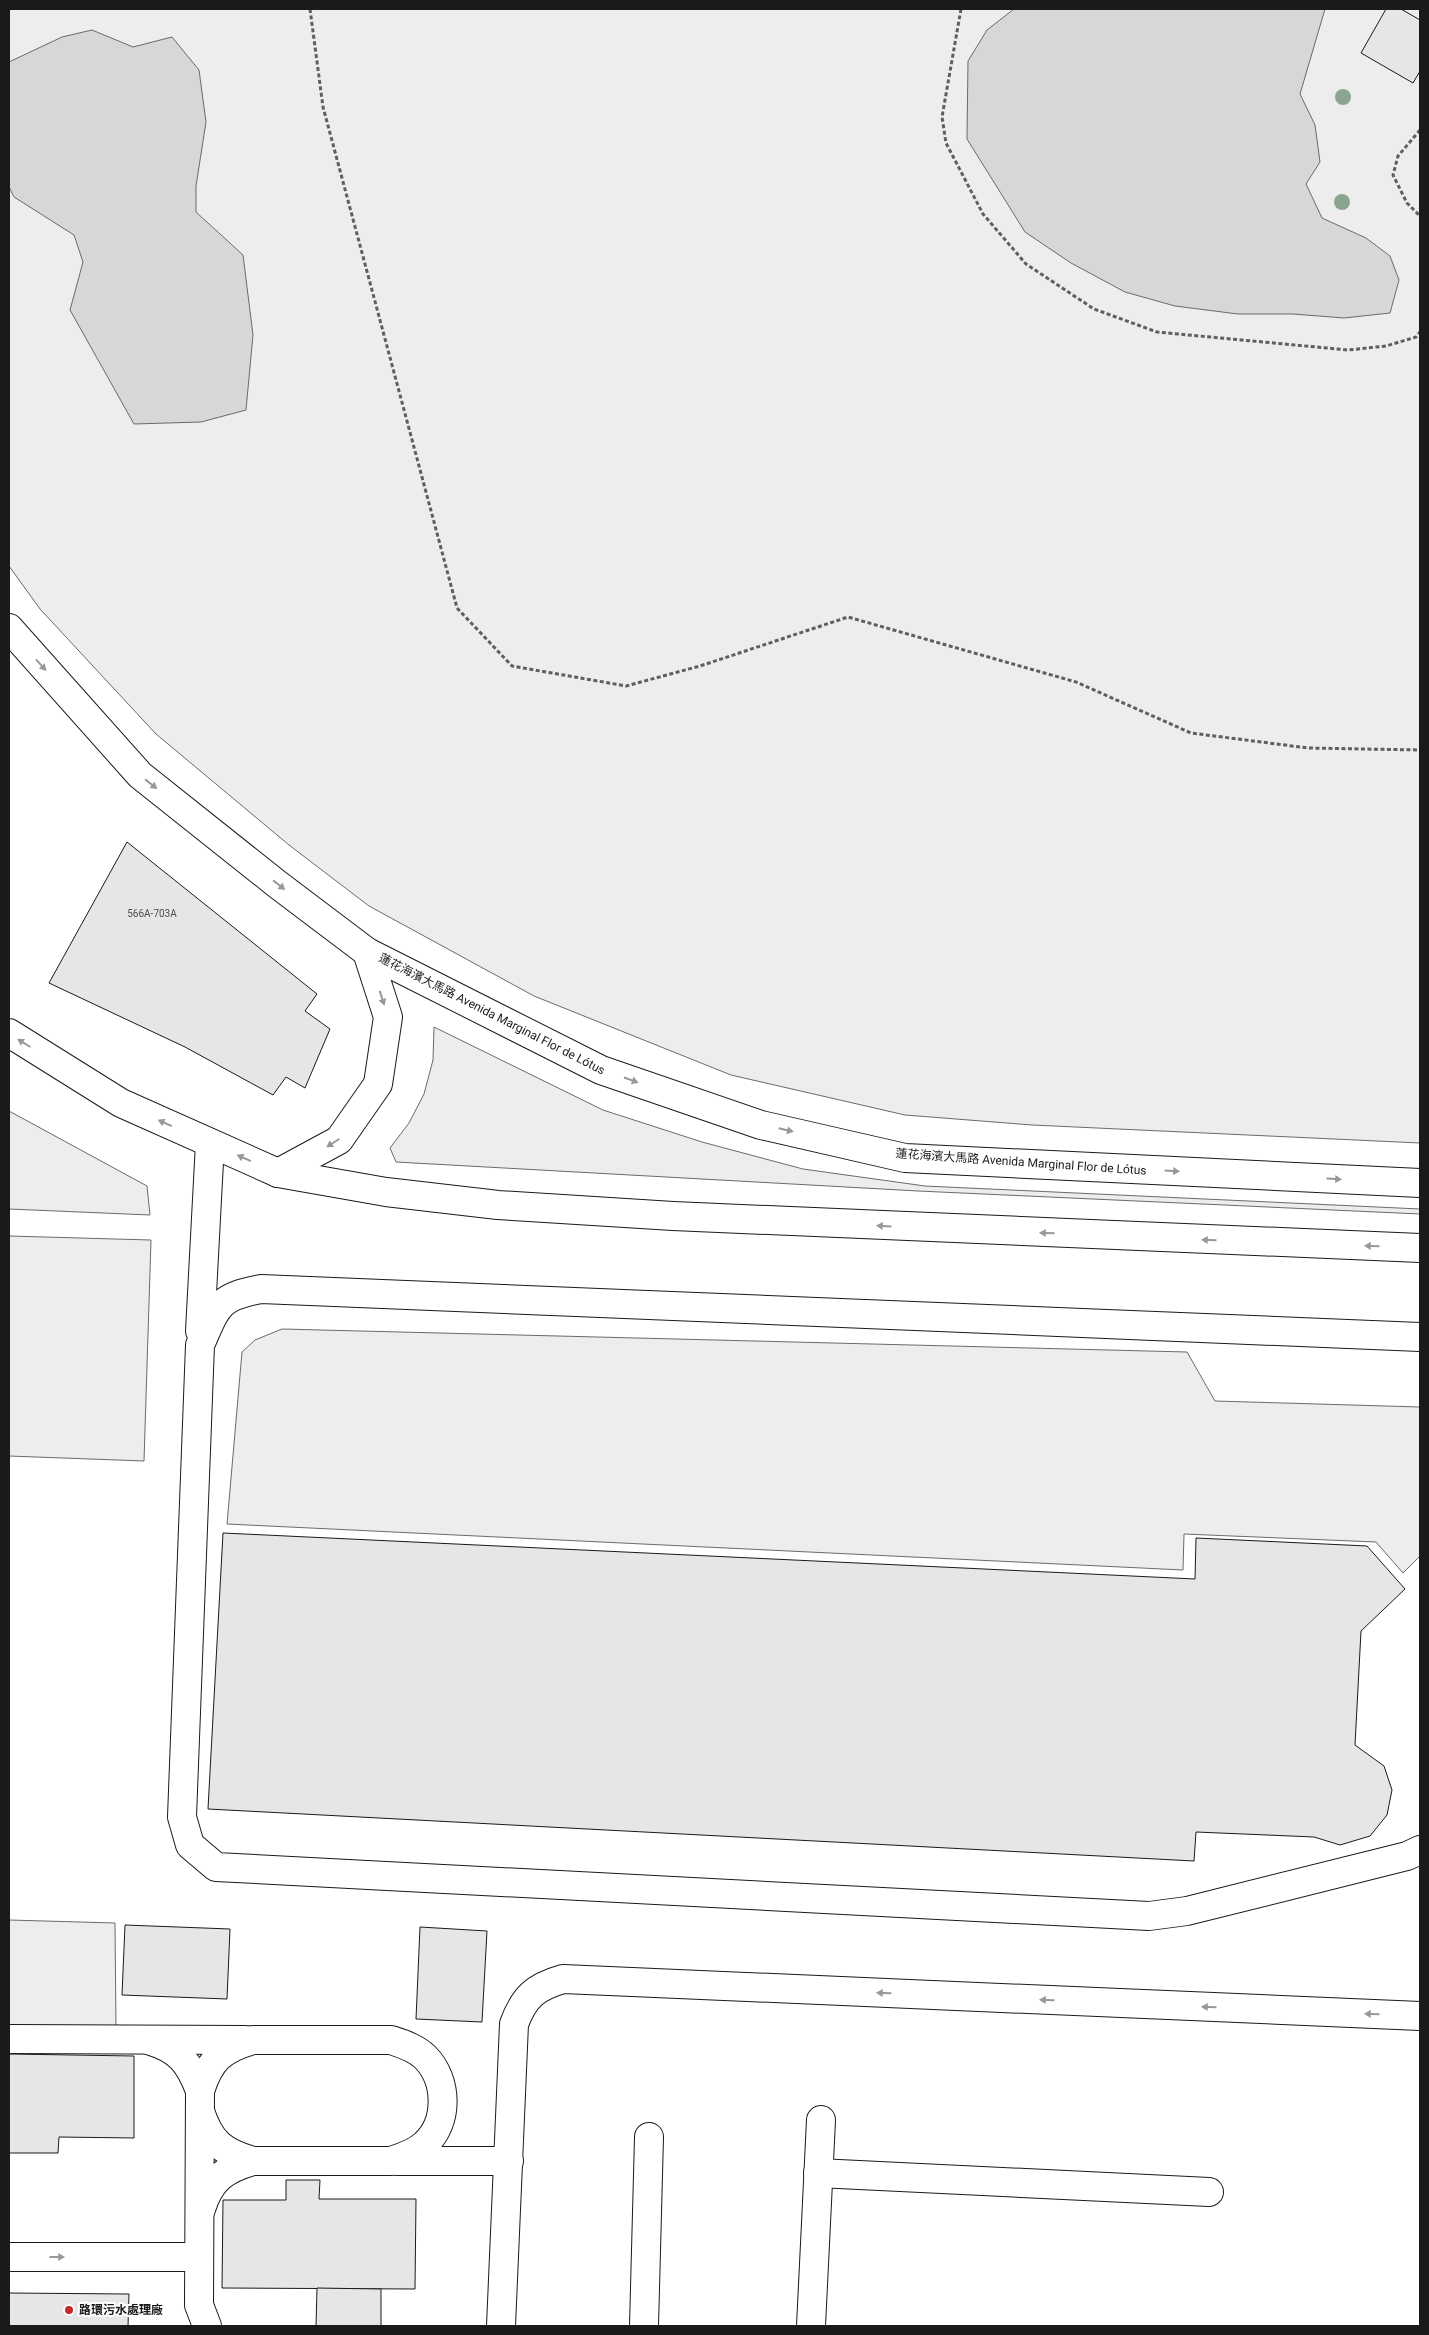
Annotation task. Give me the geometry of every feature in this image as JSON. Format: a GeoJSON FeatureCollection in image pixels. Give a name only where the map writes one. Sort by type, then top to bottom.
{"type":"FeatureCollection","features":[{"type":"Feature","properties":{"kind":"main road","name":"蓮花海濱大馬路 Avenida Marginal Flor de Lótus"},"geometry":{"type":"LineString","coordinates":[[9,628],[140,775],[277,884],[367,952],[601,1070],[761,1125],[904,1158],[1420,1182]]}},
{"type":"Feature","properties":{"kind":"main road"},"geometry":{"type":"LineString","coordinates":[[278,1173],[339,1140],[378,1084],[388,1017],[367,952]]}},
{"type":"Feature","properties":{"kind":"main road"},"geometry":{"type":"LineString","coordinates":[[9,1033],[121,1103],[278,1173],[386,1192],[498,1205],[683,1216],[1420,1248]]}},
{"type":"Feature","properties":{"kind":"main road"},"geometry":{"type":"LineString","coordinates":[[210,1142],[200,1345],[182,1817],[190,1845],[216,1867],[1150,1916],[1187,1911],[1407,1856],[1420,1850]]}},
{"type":"Feature","properties":{"kind":"main road"},"geometry":{"type":"LineString","coordinates":[[200,1345],[216,1308],[239,1294],[261,1290],[1420,1337]]}},
{"type":"Feature","properties":{"kind":"main road"},"geometry":{"type":"LineString","coordinates":[[502,2326],[514,2024],[520,2008],[531,1994],[546,1984],[563,1979],[1420,2016]]}},
{"type":"Feature","properties":{"kind":"main road"},"geometry":{"type":"LineString","coordinates":[[9,2039],[391,2040],[409,2046],[425,2057],[436,2073],[442,2091],[443,2110],[436,2128],[426,2144],[410,2155],[391,2161]]}},
{"type":"Feature","properties":{"kind":"main road"},"geometry":{"type":"LineString","coordinates":[[148,2040],[166,2045],[182,2057],[193,2072],[206,2128],[217,2144],[234,2155],[253,2161]]}},
{"type":"Feature","properties":{"kind":"main road"},"geometry":{"type":"LineString","coordinates":[[207,2326],[199,2306],[200,2101],[206,2073],[217,2057],[232,2046],[253,2040]]}},
{"type":"Feature","properties":{"kind":"main road"},"geometry":{"type":"LineString","coordinates":[[811,2326],[821,2120]]}},
{"type":"Feature","properties":{"kind":"main road"},"geometry":{"type":"LineString","coordinates":[[644,2326],[649,2137]]}},
{"type":"Feature","properties":{"kind":"main road"},"geometry":{"type":"LineString","coordinates":[[200,2212],[206,2194],[217,2178],[232,2167],[253,2161],[509,2161]]}},
{"type":"Feature","properties":{"kind":"main road"},"geometry":{"type":"LineString","coordinates":[[818,2173],[1209,2192]]}},
{"type":"Feature","properties":{"kind":"main road"},"geometry":{"type":"LineString","coordinates":[[9,2257],[199,2257]]}},
{"type":"Feature","properties":{"kind":"path"},"geometry":{"type":"LineString","coordinates":[[310,9],[323,107],[458,608],[512,666],[626,686],[700,666],[848,617],[1076,682],[1191,733],[1308,748],[1420,750]]}},
{"type":"Feature","properties":{"kind":"path"},"geometry":{"type":"LineString","coordinates":[[961,9],[942,117],[946,143],[982,214],[1026,264],[1094,309],[1157,332],[1348,350],[1386,346],[1416,337],[1420,332]]}},
{"type":"Feature","properties":{"kind":"path"},"geometry":{"type":"LineString","coordinates":[[1420,130],[1398,156],[1393,175],[1407,203],[1420,216]]}},
{"type":"Feature","properties":{"kind":"shaded area"},"geometry":{"type":"Polygon","coordinates":[[[9,9],[1420,9],[1420,1143],[1032,1125],[905,1115],[731,1075],[534,996],[369,906],[289,845],[156,734],[40,609],[9,566],[9,9]]]}},
{"type":"Feature","properties":{"kind":"shaded area"},"geometry":{"type":"Polygon","coordinates":[[[1014,9],[1325,9],[1300,94],[1315,125],[1320,162],[1306,184],[1322,218],[1366,238],[1390,256],[1399,280],[1390,313],[1344,318],[1293,314],[1238,314],[1175,306],[1125,292],[1071,263],[1025,232],[967,139],[968,61],[987,30],[1014,9]]]}},
{"type":"Feature","properties":{"kind":"shaded area"},"geometry":{"type":"Polygon","coordinates":[[[92,30],[133,47],[172,37],[199,70],[206,122],[196,186],[196,212],[243,255],[253,335],[246,410],[201,422],[134,424],[70,310],[83,262],[74,235],[14,197],[9,187],[9,62],[62,37],[92,30]]]}},
{"type":"Feature","properties":{"kind":"shaded area"},"geometry":{"type":"Polygon","coordinates":[[[434,1027],[603,1110],[702,1142],[803,1169],[925,1186],[1420,1209],[1420,1214],[918,1191],[396,1162],[390,1148],[409,1123],[424,1094],[433,1060],[434,1027]]]}},
{"type":"Feature","properties":{"kind":"shaded area"},"geometry":{"type":"Polygon","coordinates":[[[9,1111],[147,1186],[150,1215],[9,1209],[9,1111]]]}},
{"type":"Feature","properties":{"kind":"shaded area"},"geometry":{"type":"Polygon","coordinates":[[[9,1236],[151,1240],[144,1461],[9,1456],[9,1236]]]}},
{"type":"Feature","properties":{"kind":"shaded area"},"geometry":{"type":"Polygon","coordinates":[[[282,1329],[1187,1352],[1215,1401],[1420,1407],[1420,1556],[1403,1573],[1376,1542],[1184,1534],[1183,1570],[227,1524],[242,1352],[255,1340],[282,1329]]]}},
{"type":"Feature","properties":{"kind":"shaded area"},"geometry":{"type":"Polygon","coordinates":[[[9,1920],[115,1923],[116,2029],[9,2027],[9,1920]]]}},
{"type":"Feature","properties":{"kind":"building"},"geometry":{"type":"Polygon","coordinates":[[[1386,9],[1401,9],[1420,20],[1420,71],[1413,83],[1361,53],[1386,9]]]}},
{"type":"Feature","properties":{"kind":"building"},"geometry":{"type":"Polygon","coordinates":[[[127,842],[317,994],[305,1011],[330,1029],[305,1088],[286,1077],[273,1095],[185,1047],[49,983],[127,842]]]}},
{"type":"Feature","properties":{"kind":"building"},"geometry":{"type":"Polygon","coordinates":[[[223,1533],[1195,1579],[1196,1538],[1367,1546],[1405,1589],[1361,1631],[1355,1745],[1384,1766],[1392,1790],[1387,1815],[1370,1836],[1340,1845],[1314,1837],[1196,1832],[1194,1861],[208,1809],[223,1533]]]}},
{"type":"Feature","properties":{"kind":"building"},"geometry":{"type":"Polygon","coordinates":[[[125,1925],[230,1929],[227,1999],[122,1995],[125,1925]]]}},
{"type":"Feature","properties":{"kind":"building"},"geometry":{"type":"Polygon","coordinates":[[[420,1927],[487,1931],[482,2022],[416,2019],[420,1927]]]}},
{"type":"Feature","properties":{"kind":"building"},"geometry":{"type":"Polygon","coordinates":[[[9,2054],[134,2056],[134,2138],[59,2137],[58,2153],[9,2153],[9,2054]]]}},
{"type":"Feature","properties":{"kind":"building"},"geometry":{"type":"Polygon","coordinates":[[[286,2180],[320,2180],[319,2199],[416,2199],[415,2289],[222,2288],[223,2200],[286,2200],[286,2180]]]}},
{"type":"Feature","properties":{"kind":"building"},"geometry":{"type":"Polygon","coordinates":[[[317,2288],[381,2289],[381,2326],[316,2326],[317,2288]]]}},
{"type":"Feature","properties":{"kind":"building","name":"路環污水處理廠"},"geometry":{"type":"Polygon","coordinates":[[[9,2293],[129,2294],[128,2326],[9,2326],[9,2293]]]}},
{"type":"Feature","properties":{"kind":"place","name":"路環污水處理廠"},"geometry":{"type":"Point","coordinates":[69,2310]}}]}
